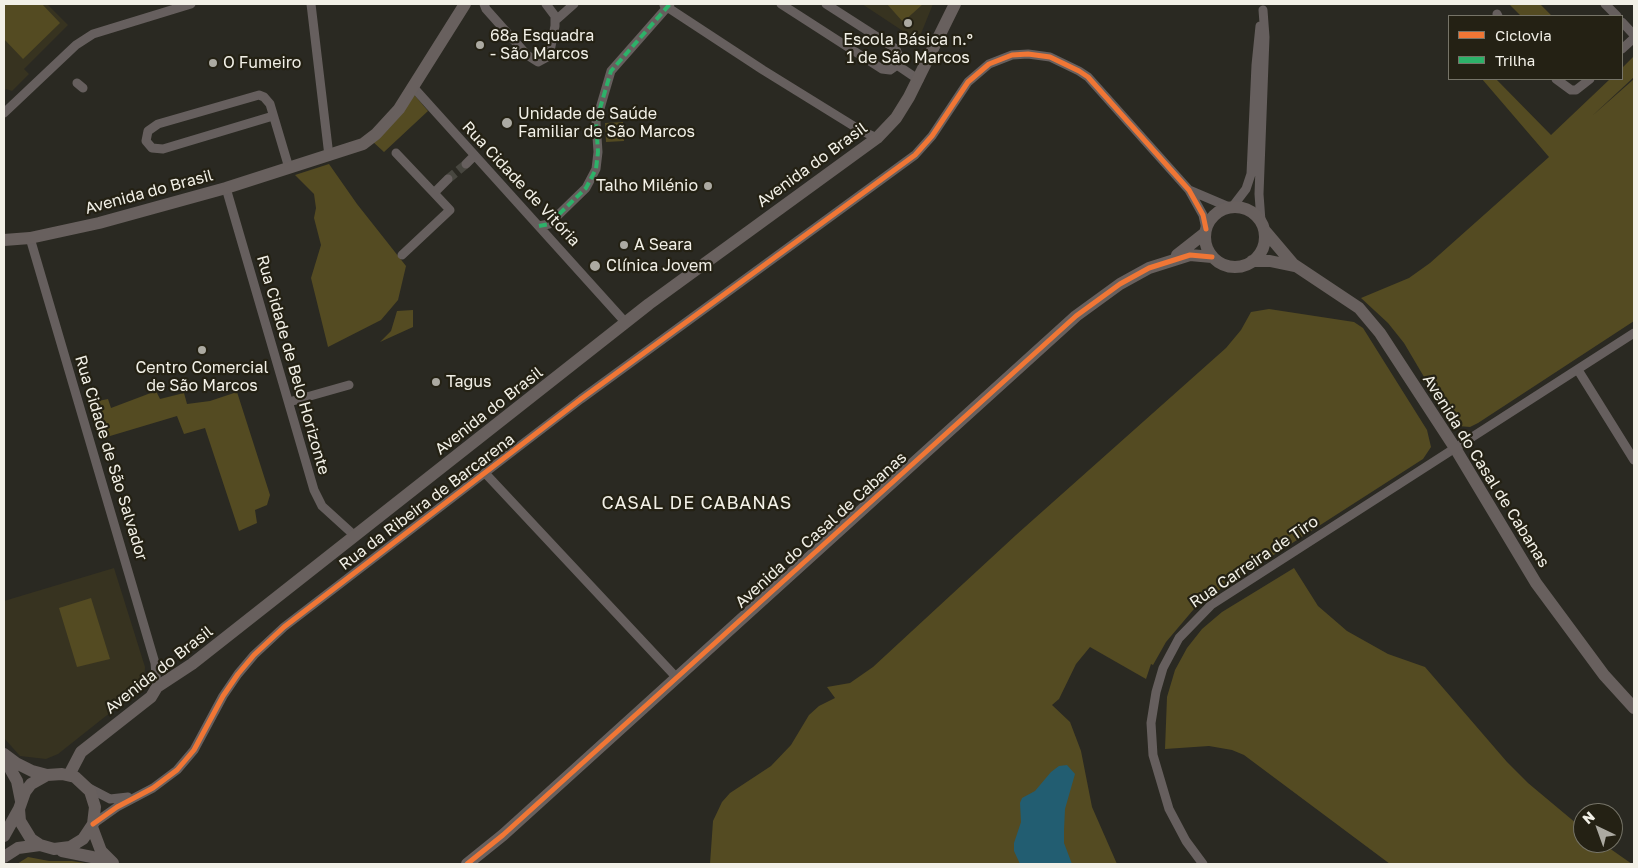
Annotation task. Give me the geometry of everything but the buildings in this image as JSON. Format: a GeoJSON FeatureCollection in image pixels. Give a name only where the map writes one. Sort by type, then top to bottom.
{"type":"FeatureCollection","features":[{"type":"Feature","properties":{"kind":"street"},"geometry":{"type":"LineString","coordinates":[[4,113],[76,45],[93,34],[191,4]]}},
{"type":"Feature","properties":{"kind":"street"},"geometry":{"type":"LineString","coordinates":[[311,4],[329,156]]}},
{"type":"Feature","properties":{"kind":"street","name":"Avenida do Brasil"},"geometry":{"type":"LineString","coordinates":[[4,240],[30,238],[98,223],[226,188],[363,144],[376,134],[399,109],[414,88],[465,4]]}},
{"type":"Feature","properties":{"kind":"street"},"geometry":{"type":"LineString","coordinates":[[484,4],[490,14],[527,55],[538,62],[549,56],[556,20],[553,12],[546,4]]}},
{"type":"Feature","properties":{"kind":"street"},"geometry":{"type":"LineString","coordinates":[[556,20],[574,4]]}},
{"type":"Feature","properties":{"kind":"street"},"geometry":{"type":"LineString","coordinates":[[781,4],[882,69],[890,70],[897,65],[899,57],[896,49],[826,4]]}},
{"type":"Feature","properties":{"kind":"street","name":"Avenida do Brasil"},"geometry":{"type":"LineString","coordinates":[[69,775],[81,752],[152,697],[157,687],[192,664],[626,323],[877,138],[896,118],[919,80],[955,4]]}},
{"type":"Feature","properties":{"kind":"street"},"geometry":{"type":"LineString","coordinates":[[1605,4],[1615,15]]}},
{"type":"Feature","properties":{"kind":"street"},"geometry":{"type":"LineString","coordinates":[[539,226],[549,224],[586,188],[596,169],[598,152],[596,122],[611,71],[666,5],[763,70],[860,130],[877,138]]}},
{"type":"Feature","properties":{"kind":"street"},"geometry":{"type":"LineString","coordinates":[[1189,190],[1230,207],[1246,190],[1250,174],[1256,65],[1263,7]]}},
{"type":"Feature","properties":{"kind":"street"},"geometry":{"type":"LineString","coordinates":[[1252,261],[1264,245],[1258,194],[1265,37],[1263,7]]}},
{"type":"Feature","properties":{"kind":"street"},"geometry":{"type":"LineString","coordinates":[[1623,23],[1634,36],[1623,48]]}},
{"type":"Feature","properties":{"kind":"street","name":"Rua da Ribeira de Barcarena"},"geometry":{"type":"LineString","coordinates":[[93,825],[117,807],[167,778],[185,761],[202,736],[223,696],[238,674],[270,639],[312,604],[581,399],[809,230],[915,155],[932,136],[961,90],[974,75],[989,64],[1017,54],[1050,57],[1070,65],[1088,77],[1189,190]]}},
{"type":"Feature","properties":{"kind":"street"},"geometry":{"type":"LineString","coordinates":[[897,65],[919,80]]}},
{"type":"Feature","properties":{"kind":"street"},"geometry":{"type":"LineString","coordinates":[[1557,80],[1571,90],[1576,90],[1589,80]]}},
{"type":"Feature","properties":{"kind":"street","name":"Rua Cidade de Vitória"},"geometry":{"type":"LineString","coordinates":[[414,88],[626,323]]}},
{"type":"Feature","properties":{"kind":"street"},"geometry":{"type":"LineString","coordinates":[[273,116],[164,149],[152,148],[146,141],[148,130],[158,124],[254,96],[264,97],[268,100],[273,116],[289,168]]}},
{"type":"Feature","properties":{"kind":"street"},"geometry":{"type":"LineString","coordinates":[[396,152],[450,210],[402,255]]}},
{"type":"Feature","properties":{"kind":"street"},"geometry":{"type":"LineString","coordinates":[[466,164],[474,156]]}},
{"type":"Feature","properties":{"kind":"street"},"geometry":{"type":"LineString","coordinates":[[434,193],[448,180]]}},
{"type":"Feature","properties":{"kind":"street","name":"Rua Cidade de Belo Horizonte"},"geometry":{"type":"LineString","coordinates":[[226,188],[317,497],[322,506],[355,536]]}},
{"type":"Feature","properties":{"kind":"street"},"geometry":{"type":"LineString","coordinates":[[1189,190],[1203,215],[1206,246],[1212,257]]}},
{"type":"Feature","properties":{"kind":"street","name":"Avenida do Casal de Cabanas"},"geometry":{"type":"LineString","coordinates":[[467,864],[503,835],[1076,316],[1120,284],[1165,262],[1188,248],[1205,231],[1214,214],[1230,207],[1249,210],[1284,256],[1345,297],[1370,320],[1455,448],[1536,583],[1604,675],[1634,708]]}},
{"type":"Feature","properties":{"kind":"street","name":"Rua Cidade de São Salvador"},"geometry":{"type":"LineString","coordinates":[[30,238],[155,663],[157,687]]}},
{"type":"Feature","properties":{"kind":"street","name":"Avenida do Casal de Cabanas"},"geometry":{"type":"LineString","coordinates":[[1165,262],[1190,255],[1212,257],[1232,267],[1239,267],[1252,261],[1270,261],[1297,266]]}},
{"type":"Feature","properties":{"kind":"street","name":"Rua Carreira de Tiro"},"geometry":{"type":"LineString","coordinates":[[1203,864],[1186,841],[1169,808],[1153,755],[1151,723],[1154,699],[1163,668],[1179,638],[1211,605],[1634,333]]}},
{"type":"Feature","properties":{"kind":"street"},"geometry":{"type":"LineString","coordinates":[[1578,370],[1634,460]]}},
{"type":"Feature","properties":{"kind":"street"},"geometry":{"type":"LineString","coordinates":[[289,402],[349,385]]}},
{"type":"Feature","properties":{"kind":"street","name":"Rua da Ribeira de Barcarena"},"geometry":{"type":"LineString","coordinates":[[486,473],[676,677]]}},
{"type":"Feature","properties":{"kind":"street"},"geometry":{"type":"LineString","coordinates":[[4,754],[23,768],[47,775],[69,775],[90,791],[95,807],[93,825],[101,851],[113,864]]}},
{"type":"Feature","properties":{"kind":"street"},"geometry":{"type":"LineString","coordinates":[[4,758],[16,781],[18,809],[25,831],[40,846]]}},
{"type":"Feature","properties":{"kind":"street"},"geometry":{"type":"LineString","coordinates":[[4,836],[31,784],[47,775]]}},
{"type":"Feature","properties":{"kind":"street","name":"Rua da Ribeira de Barcarena"},"geometry":{"type":"LineString","coordinates":[[84,785],[97,794],[110,799],[140,795]]}},
{"type":"Feature","properties":{"kind":"street"},"geometry":{"type":"LineString","coordinates":[[4,828],[18,809]]}},
{"type":"Feature","properties":{"kind":"street"},"geometry":{"type":"LineString","coordinates":[[54,850],[77,844],[93,825]]}},
{"type":"Feature","properties":{"kind":"street"},"geometry":{"type":"LineString","coordinates":[[4,857],[18,848],[40,846],[85,855],[113,864]]}},
{"type":"Feature","properties":{"kind":"shaded area"},"geometry":{"type":"Polygon","coordinates":[[[4,4],[47,4],[68,25],[24,69],[29,74],[12,91],[6,89],[4,92],[4,4]]]}},
{"type":"Feature","properties":{"kind":"shaded area"},"geometry":{"type":"Polygon","coordinates":[[[4,4],[42,4],[60,23],[23,59],[4,39],[4,4]]]}},
{"type":"Feature","properties":{"kind":"shaded area","name":"Escola Básica n.º 1 de São Marcos"},"geometry":{"type":"Polygon","coordinates":[[[862,4],[933,4],[918,41],[862,4]]]}},
{"type":"Feature","properties":{"kind":"shaded area"},"geometry":{"type":"Polygon","coordinates":[[[887,4],[923,4],[903,22],[887,4]]]}},
{"type":"Feature","properties":{"kind":"shaded area"},"geometry":{"type":"Polygon","coordinates":[[[1509,4],[1540,4],[1551,15],[1520,15],[1509,4]]]}},
{"type":"Feature","properties":{"kind":"shaded area"},"geometry":{"type":"Polygon","coordinates":[[[1634,56],[1634,77],[1592,116],[1634,79],[1634,321],[1478,423],[1470,427],[1458,426],[1443,409],[1404,343],[1388,323],[1361,298],[1409,278],[1430,263],[1549,157],[1483,80],[1497,80],[1551,135],[1609,80],[1623,80],[1623,67],[1634,56]]]}},
{"type":"Feature","properties":{"kind":"shaded area"},"geometry":{"type":"Polygon","coordinates":[[[411,91],[428,111],[384,152],[372,141],[411,91]]]}},
{"type":"Feature","properties":{"kind":"shaded area"},"geometry":{"type":"Polygon","coordinates":[[[623,122],[624,141],[606,142],[605,123],[623,122]]]}},
{"type":"Feature","properties":{"kind":"shaded area"},"geometry":{"type":"Polygon","coordinates":[[[329,164],[357,204],[406,266],[398,300],[381,320],[328,347],[311,278],[321,245],[314,218],[316,208],[314,194],[295,175],[329,164]]]}},
{"type":"Feature","properties":{"kind":"shaded area"},"geometry":{"type":"Polygon","coordinates":[[[1269,309],[1354,322],[1363,328],[1427,430],[1431,447],[1423,459],[1199,603],[1166,642],[1153,665],[1151,664],[1146,679],[1090,647],[1076,664],[1059,699],[1052,705],[1070,722],[1081,751],[1092,807],[1117,864],[710,864],[713,821],[722,802],[730,793],[771,766],[791,745],[809,715],[819,706],[835,698],[827,687],[850,683],[873,667],[1016,535],[1226,348],[1241,330],[1251,312],[1269,309]]]}},
{"type":"Feature","properties":{"kind":"shaded area"},"geometry":{"type":"Polygon","coordinates":[[[413,310],[413,327],[380,342],[391,331],[397,311],[413,310]]]}},
{"type":"Feature","properties":{"kind":"shaded area"},"geometry":{"type":"Polygon","coordinates":[[[156,391],[160,399],[184,393],[187,404],[210,401],[237,392],[270,495],[267,505],[255,510],[257,523],[239,531],[205,428],[184,434],[177,416],[100,439],[88,403],[108,399],[111,408],[156,391]]]}},
{"type":"Feature","properties":{"kind":"shaded area"},"geometry":{"type":"Polygon","coordinates":[[[114,568],[145,667],[144,681],[135,693],[58,754],[46,759],[20,756],[4,738],[4,601],[114,568]]]}},
{"type":"Feature","properties":{"kind":"shaded area"},"geometry":{"type":"Polygon","coordinates":[[[1294,568],[1318,606],[1347,631],[1388,654],[1425,667],[1507,762],[1528,783],[1573,821],[1573,853],[1616,853],[1632,864],[1390,864],[1244,755],[1232,750],[1209,746],[1165,749],[1167,697],[1175,670],[1187,648],[1202,629],[1222,612],[1294,568]]]}},
{"type":"Feature","properties":{"kind":"shaded area"},"geometry":{"type":"Polygon","coordinates":[[[91,598],[110,659],[77,667],[59,608],[91,598]]]}},
{"type":"Feature","properties":{"kind":"shaded area"},"geometry":{"type":"Polygon","coordinates":[[[28,857],[49,861],[72,861],[91,864],[17,864],[28,857]]]}},
{"type":"Feature","properties":{"kind":"water"},"geometry":{"type":"Polygon","coordinates":[[[1067,765],[1075,774],[1065,809],[1064,830],[1064,843],[1072,864],[1020,864],[1014,851],[1014,843],[1021,822],[1020,803],[1022,798],[1035,791],[1051,772],[1059,766],[1067,765]]]}},
{"type":"Feature","properties":{"kind":"tunnel"},"geometry":{"type":"LineString","coordinates":[[448,179],[466,164]]}},
{"type":"Feature","properties":{"kind":"marked path"},"geometry":{"type":"LineString","coordinates":[[539,226],[549,224],[586,188],[596,169],[598,152],[596,122],[611,71],[670,4]]}},
{"type":"Feature","properties":{"kind":"cycle path"},"geometry":{"type":"LineString","coordinates":[[93,824],[117,807],[153,788],[177,770],[194,750],[223,696],[238,674],[254,655],[284,627],[581,399],[915,155],[932,136],[968,82],[989,64],[1012,55],[1028,54],[1050,57],[1088,77],[1189,190],[1203,215],[1206,229]]}},
{"type":"Feature","properties":{"kind":"cycle path"},"geometry":{"type":"LineString","coordinates":[[467,864],[503,835],[1076,316],[1120,284],[1149,268],[1190,255],[1212,257]]}},
{"type":"Feature","properties":{"kind":"place","name":"Escola Básica n.º 1 de São Marcos"},"geometry":{"type":"Point","coordinates":[908,23]}},
{"type":"Feature","properties":{"kind":"place","name":"68ª Esquadra - São Marcos"},"geometry":{"type":"Point","coordinates":[480,45]}},
{"type":"Feature","properties":{"kind":"place","name":"O Fumeiro"},"geometry":{"type":"Point","coordinates":[213,63]}},
{"type":"Feature","properties":{"kind":"place","name":"Unidade de Saúde Familiar de São Marcos"},"geometry":{"type":"Point","coordinates":[507,123]}},
{"type":"Feature","properties":{"kind":"place","name":"Talho Milénio"},"geometry":{"type":"Point","coordinates":[708,186]}},
{"type":"Feature","properties":{"kind":"place","name":"A Seara"},"geometry":{"type":"Point","coordinates":[624,245]}},
{"type":"Feature","properties":{"kind":"place","name":"Clínica Jovem"},"geometry":{"type":"Point","coordinates":[595,266]}},
{"type":"Feature","properties":{"kind":"place","name":"Centro Comercial de São Marcos"},"geometry":{"type":"Point","coordinates":[202,350]}},
{"type":"Feature","properties":{"kind":"place","name":"Tagus"},"geometry":{"type":"Point","coordinates":[436,382]}},
{"type":"Feature","properties":{"kind":"district","name":"CASAL DE CABANAS"},"geometry":{"type":"Point","coordinates":[697,503]}}]}
